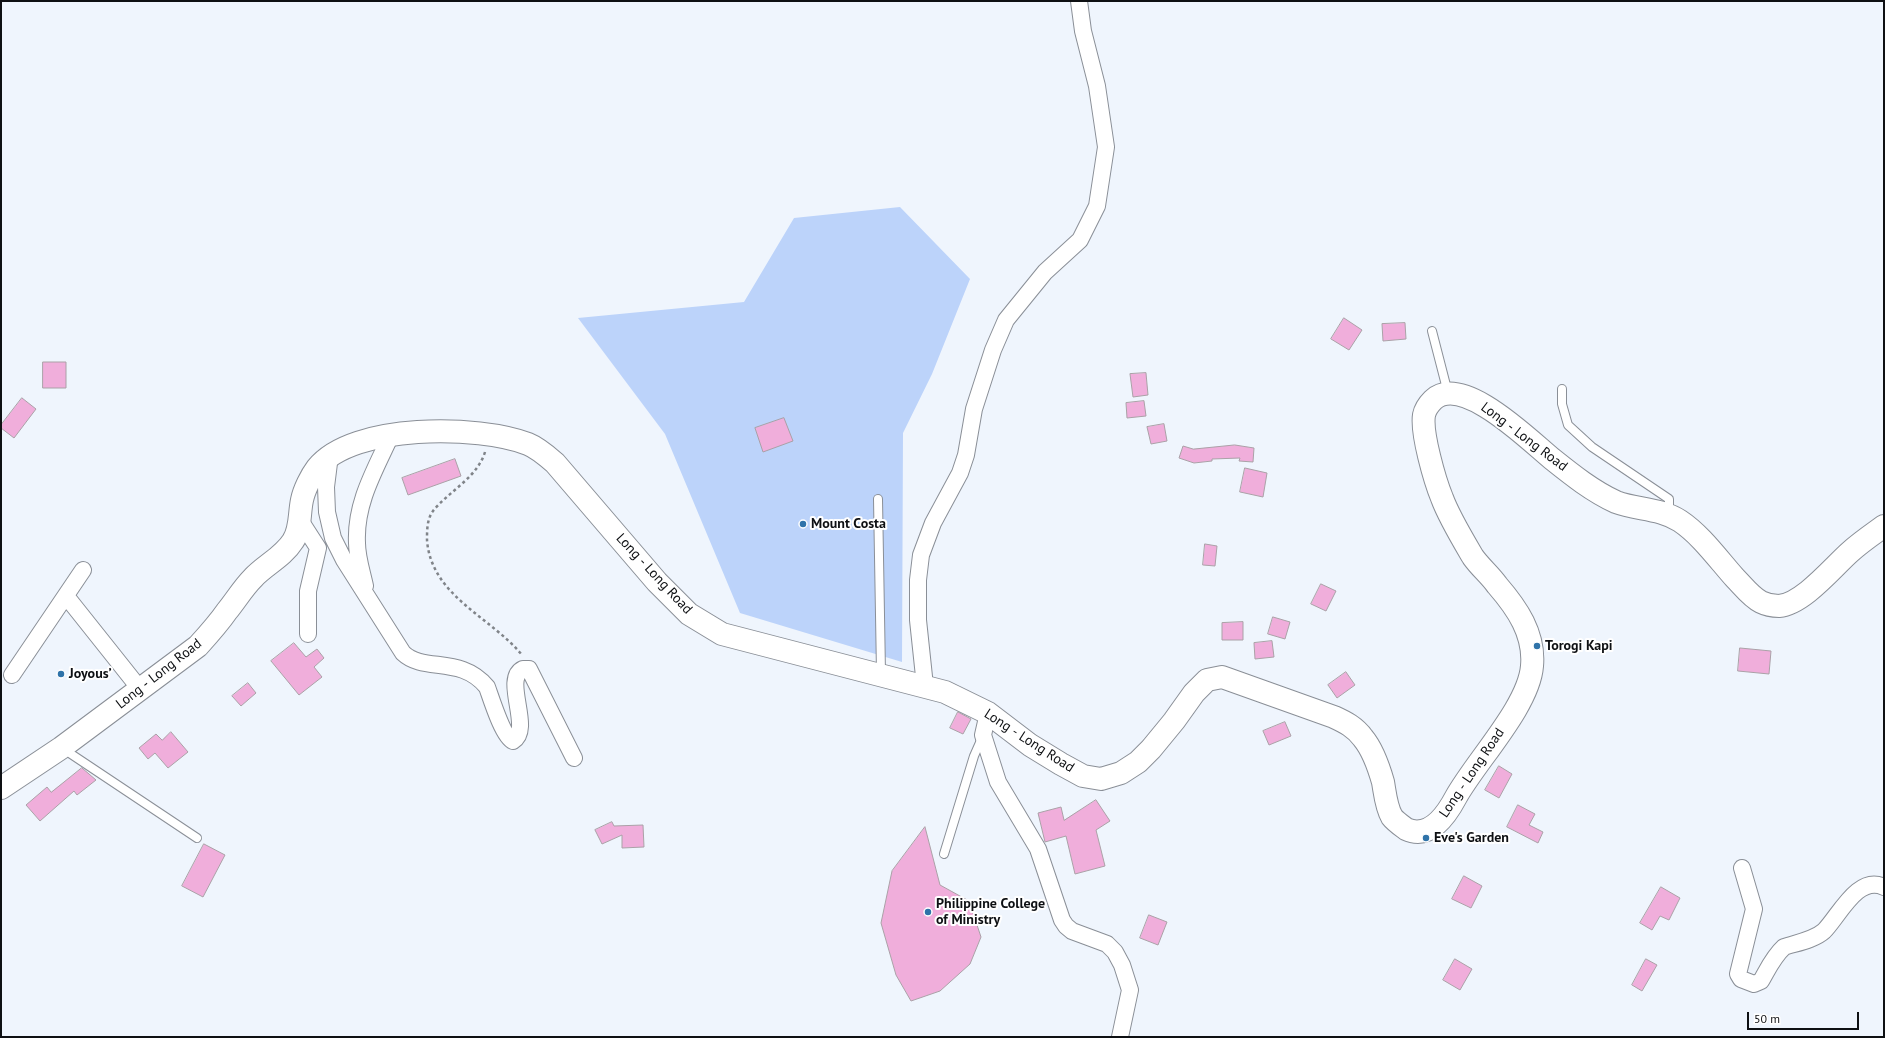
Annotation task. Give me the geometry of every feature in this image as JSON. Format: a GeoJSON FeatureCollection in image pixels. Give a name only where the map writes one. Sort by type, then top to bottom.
{"type":"FeatureCollection","features":[{"type":"Feature","properties":{"kind":"main road","name":"Long - Long Road"},"geometry":{"type":"LineString","coordinates":[[1,788],[61,748],[198,646],[215,627],[253,577],[278,558],[294,541],[300,520],[302,500],[309,481],[317,468],[330,455],[355,444],[391,435],[417,431],[491,434],[530,445],[555,463],[657,582],[689,614],[722,634],[881,674],[945,692],[988,713],[1030,745],[1083,776],[1101,779],[1121,773],[1138,762],[1170,726],[1194,693],[1208,680],[1222,677],[1350,724],[1364,738],[1373,755],[1393,819],[1408,830],[1427,830],[1445,817],[1471,772],[1511,715],[1530,680],[1532,668],[1529,634],[1520,615],[1475,559],[1442,498],[1429,455],[1424,415],[1433,400],[1439,395],[1448,393],[1470,397],[1499,416],[1585,484],[1618,502],[1664,513],[1690,528],[1749,593],[1762,603],[1774,606],[1787,605],[1799,599],[1854,549],[1884,526]]}},
{"type":"Feature","properties":{"kind":"street"},"geometry":{"type":"LineString","coordinates":[[925,686],[918,620],[918,580],[921,555],[933,523],[953,489],[962,467],[966,455],[974,409],[993,350],[1006,320],[1045,272],[1080,240],[1097,206],[1106,147],[1104,124],[1097,86],[1083,31],[1079,1]]}},
{"type":"Feature","properties":{"kind":"street"},"geometry":{"type":"LineString","coordinates":[[367,596],[358,557],[357,528],[365,489],[391,435]]}},
{"type":"Feature","properties":{"kind":"street"},"geometry":{"type":"LineString","coordinates":[[330,455],[327,512],[333,538],[344,560],[398,646],[409,659],[453,666],[468,672],[482,682],[487,688],[505,731],[510,740],[513,741],[517,738],[520,730],[516,688],[517,675],[523,668],[529,669],[574,758]]}},
{"type":"Feature","properties":{"kind":"street"},"geometry":{"type":"LineString","coordinates":[[300,520],[318,548],[308,591],[308,634]]}},
{"type":"Feature","properties":{"kind":"street"},"geometry":{"type":"LineString","coordinates":[[12,675],[83,570]]}},
{"type":"Feature","properties":{"kind":"street"},"geometry":{"type":"LineString","coordinates":[[66,596],[140,689]]}},
{"type":"Feature","properties":{"kind":"street"},"geometry":{"type":"LineString","coordinates":[[988,713],[983,735],[998,782],[1026,826],[1038,849],[1053,895],[1066,926],[1072,931],[1107,944],[1115,952],[1122,965],[1130,990],[1120,1037]]}},
{"type":"Feature","properties":{"kind":"street"},"geometry":{"type":"LineString","coordinates":[[1742,868],[1754,908],[1738,974],[1741,979],[1754,984],[1761,981],[1775,956],[1784,947],[1813,938],[1824,931],[1844,904],[1863,888],[1877,883],[1884,887]]}},
{"type":"Feature","properties":{"kind":"lane"},"geometry":{"type":"LineString","coordinates":[[1432,331],[1448,393]]}},
{"type":"Feature","properties":{"kind":"lane"},"geometry":{"type":"LineString","coordinates":[[1562,389],[1562,404],[1568,425],[1592,447],[1669,499],[1669,505],[1664,513]]}},
{"type":"Feature","properties":{"kind":"lane"},"geometry":{"type":"LineString","coordinates":[[878,499],[881,674]]}},
{"type":"Feature","properties":{"kind":"lane"},"geometry":{"type":"LineString","coordinates":[[944,854],[974,756],[983,735]]}},
{"type":"Feature","properties":{"kind":"lane"},"geometry":{"type":"LineString","coordinates":[[61,748],[197,838]]}},
{"type":"Feature","properties":{"kind":"path"},"geometry":{"type":"LineString","coordinates":[[491,434],[484,456],[467,479],[432,511],[426,527],[428,544],[434,565],[444,583],[465,605],[514,644],[523,656],[529,669]]}},
{"type":"Feature","properties":{"kind":"shaded area","name":"Mount Costa"},"geometry":{"type":"Polygon","coordinates":[[[900,207],[970,279],[932,374],[903,433],[902,662],[740,613],[665,434],[578,318],[744,302],[794,218],[900,207]]]}},
{"type":"Feature","properties":{"kind":"building"},"geometry":{"type":"Polygon","coordinates":[[[1344,318],[1362,330],[1349,350],[1331,339],[1344,318]]]}},
{"type":"Feature","properties":{"kind":"building"},"geometry":{"type":"Polygon","coordinates":[[[1405,323],[1406,339],[1383,341],[1382,324],[1405,323]]]}},
{"type":"Feature","properties":{"kind":"building"},"geometry":{"type":"Polygon","coordinates":[[[43,362],[66,362],[66,388],[43,388],[43,362]]]}},
{"type":"Feature","properties":{"kind":"building"},"geometry":{"type":"Polygon","coordinates":[[[1146,373],[1148,395],[1133,397],[1130,374],[1146,373]]]}},
{"type":"Feature","properties":{"kind":"building"},"geometry":{"type":"Polygon","coordinates":[[[22,398],[36,409],[14,438],[1,428],[1,425],[22,398]]]}},
{"type":"Feature","properties":{"kind":"building"},"geometry":{"type":"Polygon","coordinates":[[[1144,401],[1146,416],[1127,418],[1126,403],[1144,401]]]}},
{"type":"Feature","properties":{"kind":"building"},"geometry":{"type":"Polygon","coordinates":[[[784,418],[793,441],[763,452],[755,428],[784,418]]]}},
{"type":"Feature","properties":{"kind":"building"},"geometry":{"type":"Polygon","coordinates":[[[1164,424],[1167,441],[1151,444],[1147,427],[1164,424]]]}},
{"type":"Feature","properties":{"kind":"building"},"geometry":{"type":"Polygon","coordinates":[[[1235,445],[1254,448],[1253,462],[1239,461],[1240,458],[1212,459],[1212,461],[1194,463],[1179,458],[1183,446],[1193,449],[1235,445]]]}},
{"type":"Feature","properties":{"kind":"building"},"geometry":{"type":"Polygon","coordinates":[[[455,459],[461,476],[408,495],[402,478],[455,459]]]}},
{"type":"Feature","properties":{"kind":"building"},"geometry":{"type":"Polygon","coordinates":[[[1245,468],[1267,473],[1263,497],[1240,492],[1245,468]]]}},
{"type":"Feature","properties":{"kind":"building"},"geometry":{"type":"Polygon","coordinates":[[[1205,544],[1217,546],[1215,566],[1203,565],[1205,544]]]}},
{"type":"Feature","properties":{"kind":"building"},"geometry":{"type":"Polygon","coordinates":[[[1321,584],[1336,591],[1326,611],[1311,604],[1321,584]]]}},
{"type":"Feature","properties":{"kind":"building"},"geometry":{"type":"Polygon","coordinates":[[[1273,617],[1290,622],[1285,639],[1268,634],[1273,617]]]}},
{"type":"Feature","properties":{"kind":"building"},"geometry":{"type":"Polygon","coordinates":[[[1243,622],[1243,640],[1222,640],[1222,623],[1243,622]]]}},
{"type":"Feature","properties":{"kind":"building"},"geometry":{"type":"Polygon","coordinates":[[[1272,641],[1274,657],[1255,659],[1254,643],[1272,641]]]}},
{"type":"Feature","properties":{"kind":"building"},"geometry":{"type":"Polygon","coordinates":[[[294,643],[306,657],[317,649],[324,658],[314,667],[322,677],[299,695],[271,661],[294,643]]]}},
{"type":"Feature","properties":{"kind":"building"},"geometry":{"type":"Polygon","coordinates":[[[1740,648],[1771,651],[1769,674],[1738,671],[1740,648]]]}},
{"type":"Feature","properties":{"kind":"building"},"geometry":{"type":"Polygon","coordinates":[[[1346,672],[1355,685],[1337,698],[1328,685],[1346,672]]]}},
{"type":"Feature","properties":{"kind":"building"},"geometry":{"type":"Polygon","coordinates":[[[248,683],[256,693],[241,706],[232,696],[248,683]]]}},
{"type":"Feature","properties":{"kind":"building"},"geometry":{"type":"Polygon","coordinates":[[[958,712],[971,719],[963,734],[950,728],[958,712]]]}},
{"type":"Feature","properties":{"kind":"building"},"geometry":{"type":"Polygon","coordinates":[[[1285,722],[1291,736],[1269,745],[1263,731],[1285,722]]]}},
{"type":"Feature","properties":{"kind":"building"},"geometry":{"type":"Polygon","coordinates":[[[171,732],[188,752],[168,768],[155,753],[148,759],[139,748],[156,734],[162,740],[171,732]]]}},
{"type":"Feature","properties":{"kind":"building"},"geometry":{"type":"Polygon","coordinates":[[[1499,766],[1512,774],[1499,798],[1485,790],[1499,766]]]}},
{"type":"Feature","properties":{"kind":"building"},"geometry":{"type":"Polygon","coordinates":[[[82,768],[96,780],[77,795],[74,791],[40,821],[26,805],[47,787],[51,792],[82,768]]]}},
{"type":"Feature","properties":{"kind":"building"},"geometry":{"type":"Polygon","coordinates":[[[1096,800],[1110,821],[1096,830],[1105,866],[1075,874],[1066,836],[1045,842],[1038,813],[1061,807],[1064,820],[1096,800]]]}},
{"type":"Feature","properties":{"kind":"building"},"geometry":{"type":"Polygon","coordinates":[[[1518,805],[1535,814],[1529,825],[1543,832],[1538,843],[1507,827],[1518,805]]]}},
{"type":"Feature","properties":{"kind":"building"},"geometry":{"type":"Polygon","coordinates":[[[612,822],[614,826],[643,825],[644,847],[622,848],[622,835],[602,844],[595,830],[612,822]]]}},
{"type":"Feature","properties":{"kind":"building","name":"Philippine College of Ministry"},"geometry":{"type":"Polygon","coordinates":[[[925,827],[940,885],[969,901],[981,937],[970,964],[940,991],[911,1001],[896,975],[881,923],[892,871],[925,827]]]}},
{"type":"Feature","properties":{"kind":"building"},"geometry":{"type":"Polygon","coordinates":[[[204,844],[225,855],[203,897],[182,886],[204,844]]]}},
{"type":"Feature","properties":{"kind":"building"},"geometry":{"type":"Polygon","coordinates":[[[1464,876],[1482,886],[1471,908],[1452,899],[1464,876]]]}},
{"type":"Feature","properties":{"kind":"building"},"geometry":{"type":"Polygon","coordinates":[[[1661,887],[1680,898],[1669,920],[1660,916],[1652,930],[1640,923],[1661,887]]]}},
{"type":"Feature","properties":{"kind":"building"},"geometry":{"type":"Polygon","coordinates":[[[1149,915],[1167,922],[1158,945],[1140,938],[1149,915]]]}},
{"type":"Feature","properties":{"kind":"building"},"geometry":{"type":"Polygon","coordinates":[[[1455,959],[1472,969],[1460,990],[1443,980],[1455,959]]]}},
{"type":"Feature","properties":{"kind":"building"},"geometry":{"type":"Polygon","coordinates":[[[1646,959],[1657,965],[1642,991],[1632,985],[1646,959]]]}},
{"type":"Feature","properties":{"kind":"place","name":"Mount Costa"},"geometry":{"type":"Point","coordinates":[803,524]}},
{"type":"Feature","properties":{"kind":"place","name":"Torogi Kapi"},"geometry":{"type":"Point","coordinates":[1537,646]}},
{"type":"Feature","properties":{"kind":"place","name":"Joyous’"},"geometry":{"type":"Point","coordinates":[61,674]}},
{"type":"Feature","properties":{"kind":"place","name":"Eve's Garden"},"geometry":{"type":"Point","coordinates":[1426,838]}},
{"type":"Feature","properties":{"kind":"place","name":"Philippine College of Ministry"},"geometry":{"type":"Point","coordinates":[928,912]}}]}
